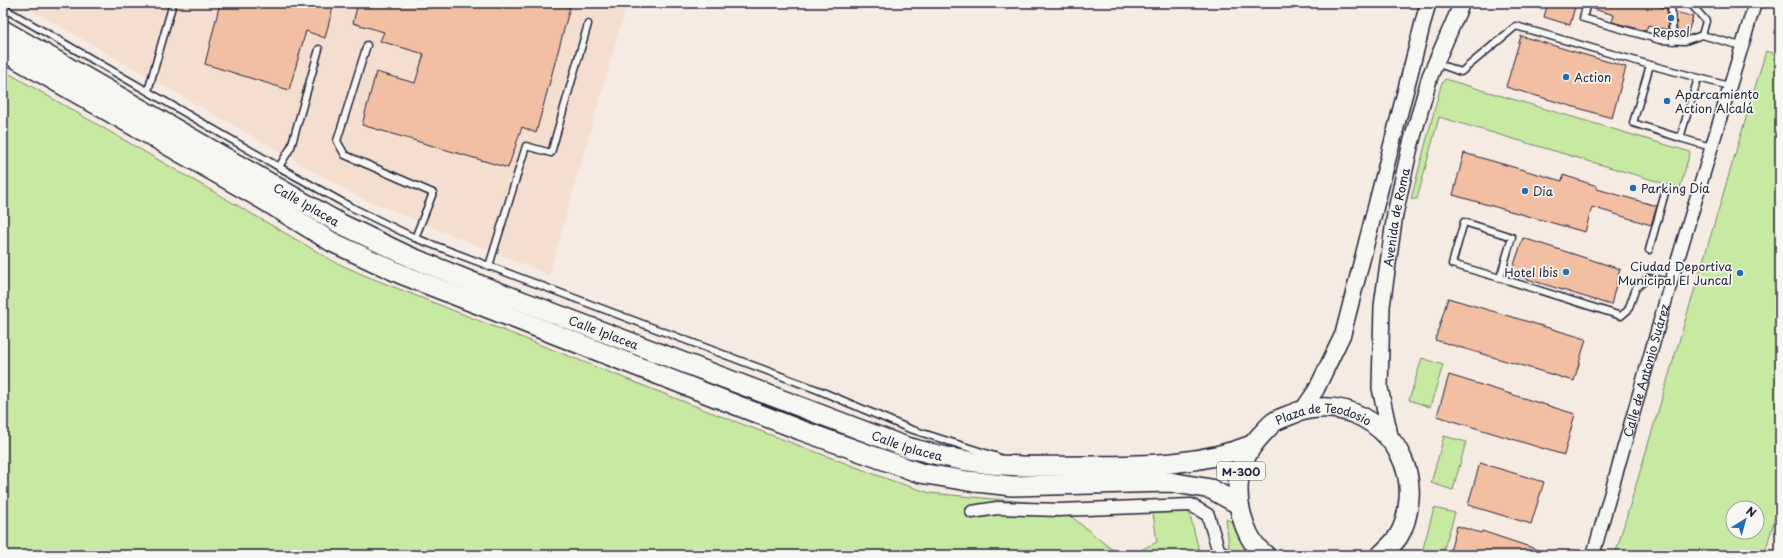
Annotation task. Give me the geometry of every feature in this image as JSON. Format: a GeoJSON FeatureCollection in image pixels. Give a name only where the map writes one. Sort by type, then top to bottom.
{"type":"FeatureCollection","features":[{"type":"Feature","properties":{"kind":"main road","name":"Calle Iplacea"},"geometry":{"type":"LineString","coordinates":[[3,30],[341,224],[408,256],[482,286],[906,447],[968,461],[1028,466],[1163,464],[1208,458],[1252,445]]}},
{"type":"Feature","properties":{"kind":"main road","name":"Calle Iplacea"},"geometry":{"type":"LineString","coordinates":[[3,51],[339,245],[409,277],[800,430],[920,473],[968,481],[1012,486],[1170,482],[1211,489],[1238,504]]}},
{"type":"Feature","properties":{"kind":"main road","name":"Plaza de Teodosio"},"geometry":{"type":"LineString","coordinates":[[1265,555],[1246,530],[1238,504],[1238,483],[1242,463],[1252,445],[1274,422],[1303,409],[1336,407],[1367,418],[1392,440],[1404,462],[1410,487],[1408,513],[1397,546],[1382,555]]}},
{"type":"Feature","properties":{"kind":"street","name":"Avenida de Roma"},"geometry":{"type":"LineString","coordinates":[[1303,409],[1316,390],[1343,334],[1428,3]]}},
{"type":"Feature","properties":{"kind":"street","name":"Avenida de Roma"},"geometry":{"type":"LineString","coordinates":[[1392,440],[1380,388],[1382,306],[1396,207],[1410,147],[1430,76],[1462,3]]}},
{"type":"Feature","properties":{"kind":"street","name":"Calle de Antonio Suárez"},"geometry":{"type":"LineString","coordinates":[[1593,555],[1671,282],[1755,3]]}},
{"type":"Feature","properties":{"kind":"street"},"geometry":{"type":"LineString","coordinates":[[972,512],[997,508],[1059,510],[1191,505],[1208,515],[1218,549],[1224,555]]}},
{"type":"Feature","properties":{"kind":"lane"},"geometry":{"type":"LineString","coordinates":[[148,91],[173,3]]}},
{"type":"Feature","properties":{"kind":"lane"},"geometry":{"type":"LineString","coordinates":[[1587,3],[1583,18],[1660,40],[1685,41],[1702,35],[1741,46]]}},
{"type":"Feature","properties":{"kind":"lane"},"geometry":{"type":"LineString","coordinates":[[1671,3],[1673,41]]}},
{"type":"Feature","properties":{"kind":"lane"},"geometry":{"type":"LineString","coordinates":[[1690,3],[1706,21],[1702,35]]}},
{"type":"Feature","properties":{"kind":"lane"},"geometry":{"type":"LineString","coordinates":[[3,8],[350,207],[415,238],[818,390],[910,429],[1028,466]]}},
{"type":"Feature","properties":{"kind":"lane"},"geometry":{"type":"LineString","coordinates":[[489,266],[526,146],[551,153],[588,24]]}},
{"type":"Feature","properties":{"kind":"lane"},"geometry":{"type":"LineString","coordinates":[[1436,63],[1461,72],[1516,26],[1650,65],[1729,86]]}},
{"type":"Feature","properties":{"kind":"lane"},"geometry":{"type":"LineString","coordinates":[[366,45],[337,141],[345,155],[433,193],[415,238]]}},
{"type":"Feature","properties":{"kind":"lane"},"geometry":{"type":"LineString","coordinates":[[279,167],[291,147],[319,49]]}},
{"type":"Feature","properties":{"kind":"lane"},"geometry":{"type":"LineString","coordinates":[[1650,65],[1633,123],[1711,147]]}},
{"type":"Feature","properties":{"kind":"lane"},"geometry":{"type":"LineString","coordinates":[[1680,138],[1698,78]]}},
{"type":"Feature","properties":{"kind":"lane"},"geometry":{"type":"LineString","coordinates":[[1649,250],[1665,193]]}},
{"type":"Feature","properties":{"kind":"lane"},"geometry":{"type":"LineString","coordinates":[[1500,278],[1512,237],[1464,222],[1452,264],[1621,316],[1628,310],[1636,288],[1648,278],[1671,282]]}},
{"type":"Feature","properties":{"kind":"shaded area"},"geometry":{"type":"Polygon","coordinates":[[[19,3],[627,3],[549,275],[359,197],[19,3]]]}},
{"type":"Feature","properties":{"kind":"green space","name":"Ciudad Deportiva Municipal El Juncal"},"geometry":{"type":"Polygon","coordinates":[[[1766,51],[1780,55],[1780,502],[1764,555],[1615,555],[1766,51]]]}},
{"type":"Feature","properties":{"kind":"green space"},"geometry":{"type":"Polygon","coordinates":[[[3,70],[335,262],[366,276],[710,412],[890,480],[930,493],[1057,505],[1110,548],[1127,555],[3,555],[3,70]]]}},
{"type":"Feature","properties":{"kind":"green space"},"geometry":{"type":"Polygon","coordinates":[[[1445,79],[1690,152],[1680,188],[1439,117],[1417,199],[1411,199],[1441,85],[1445,79]]]}},
{"type":"Feature","properties":{"kind":"green space"},"geometry":{"type":"Polygon","coordinates":[[[1422,358],[1443,365],[1430,407],[1409,400],[1422,358]]]}},
{"type":"Feature","properties":{"kind":"green space"},"geometry":{"type":"Polygon","coordinates":[[[1444,436],[1466,442],[1453,490],[1431,483],[1444,436]]]}},
{"type":"Feature","properties":{"kind":"green space"},"geometry":{"type":"Polygon","coordinates":[[[1434,508],[1455,513],[1442,555],[1432,555],[1422,552],[1434,508]]]}},
{"type":"Feature","properties":{"kind":"green space"},"geometry":{"type":"Polygon","coordinates":[[[1189,511],[1199,551],[1229,548],[1226,519],[1232,522],[1249,555],[1130,555],[1157,542],[1153,513],[1189,511]]]}},
{"type":"Feature","properties":{"kind":"building"},"geometry":{"type":"Polygon","coordinates":[[[220,3],[334,3],[325,38],[306,31],[289,90],[205,64],[220,3]]]}},
{"type":"Feature","properties":{"kind":"building"},"geometry":{"type":"Polygon","coordinates":[[[358,3],[556,3],[570,7],[536,133],[522,127],[508,168],[362,125],[376,72],[415,83],[424,54],[380,41],[384,32],[353,23],[358,3]]]}},
{"type":"Feature","properties":{"kind":"building"},"geometry":{"type":"Polygon","coordinates":[[[1548,3],[1576,3],[1570,25],[1544,17],[1548,3]]]}},
{"type":"Feature","properties":{"kind":"building"},"geometry":{"type":"Polygon","coordinates":[[[1591,3],[1655,3],[1654,5],[1667,9],[1668,30],[1648,25],[1646,31],[1612,22],[1614,15],[1590,8],[1591,3]]]}},
{"type":"Feature","properties":{"kind":"building"},"geometry":{"type":"Polygon","coordinates":[[[1676,12],[1693,17],[1687,35],[1677,33],[1676,12]]]}},
{"type":"Feature","properties":{"kind":"building","name":"Action"},"geometry":{"type":"Polygon","coordinates":[[[1521,36],[1626,67],[1612,118],[1506,87],[1521,36]]]}},
{"type":"Feature","properties":{"kind":"building","name":"Dia"},"geometry":{"type":"Polygon","coordinates":[[[1464,153],[1562,181],[1563,175],[1597,186],[1597,189],[1657,206],[1651,225],[1592,207],[1585,232],[1453,195],[1464,153]]]}},
{"type":"Feature","properties":{"kind":"building","name":"Hotel Ibis"},"geometry":{"type":"Polygon","coordinates":[[[1523,238],[1620,269],[1611,305],[1511,274],[1523,238]]]}},
{"type":"Feature","properties":{"kind":"building"},"geometry":{"type":"Polygon","coordinates":[[[1448,298],[1586,339],[1574,381],[1435,340],[1448,298]]]}},
{"type":"Feature","properties":{"kind":"building"},"geometry":{"type":"Polygon","coordinates":[[[1449,375],[1575,414],[1564,455],[1437,416],[1449,375]]]}},
{"type":"Feature","properties":{"kind":"building"},"geometry":{"type":"Polygon","coordinates":[[[1480,463],[1544,482],[1531,524],[1468,505],[1480,463]]]}},
{"type":"Feature","properties":{"kind":"building"},"geometry":{"type":"Polygon","coordinates":[[[1457,526],[1481,533],[1482,531],[1548,553],[1548,555],[1483,555],[1473,552],[1472,555],[1449,555],[1457,526]]]}},
{"type":"Feature","properties":{"kind":"place","name":"Repsol"},"geometry":{"type":"Point","coordinates":[1671,18]}},
{"type":"Feature","properties":{"kind":"place","name":"Action"},"geometry":{"type":"Point","coordinates":[1566,77]}},
{"type":"Feature","properties":{"kind":"place","name":"Aparcamiento Action Alcalá"},"geometry":{"type":"Point","coordinates":[1667,101]}},
{"type":"Feature","properties":{"kind":"place","name":"Parking Día"},"geometry":{"type":"Point","coordinates":[1633,188]}},
{"type":"Feature","properties":{"kind":"place","name":"Dia"},"geometry":{"type":"Point","coordinates":[1525,191]}},
{"type":"Feature","properties":{"kind":"place","name":"Hotel Ibis"},"geometry":{"type":"Point","coordinates":[1566,272]}},
{"type":"Feature","properties":{"kind":"place","name":"Ciudad Deportiva Municipal El Juncal"},"geometry":{"type":"Point","coordinates":[1740,273]}}]}
